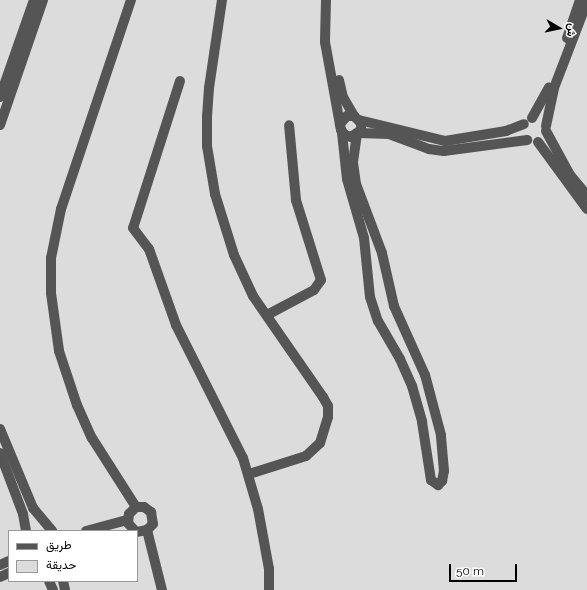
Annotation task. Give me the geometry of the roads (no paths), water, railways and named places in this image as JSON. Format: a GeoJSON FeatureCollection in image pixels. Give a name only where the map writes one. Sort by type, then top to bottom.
{"type":"FeatureCollection","features":[{"type":"Feature","properties":{"kind":"street"},"geometry":{"type":"LineString","coordinates":[[0,96],[34,0]]}},
{"type":"Feature","properties":{"kind":"street"},"geometry":{"type":"LineString","coordinates":[[0,125],[43,0]]}},
{"type":"Feature","properties":{"kind":"street"},"geometry":{"type":"LineString","coordinates":[[132,0],[61,209],[54,240],[50,274],[56,332],[70,388],[92,438],[136,507]]}},
{"type":"Feature","properties":{"kind":"street"},"geometry":{"type":"LineString","coordinates":[[222,0],[209,88],[207,146],[215,194],[226,233],[253,296],[328,406],[328,426],[320,443],[306,456],[249,474]]}},
{"type":"Feature","properties":{"kind":"street"},"geometry":{"type":"LineString","coordinates":[[326,0],[325,42],[341,129],[345,167],[366,248],[370,297],[378,321],[400,359],[412,386],[422,422],[431,480],[438,485],[442,481],[444,462],[440,428],[425,375],[394,306],[385,263],[356,184],[353,162],[358,134],[361,127],[344,97],[334,60],[331,34],[333,0]]}},
{"type":"Feature","properties":{"kind":"street"},"geometry":{"type":"LineString","coordinates":[[538,142],[544,138],[555,78],[580,0]]}},
{"type":"Feature","properties":{"kind":"street"},"geometry":{"type":"LineString","coordinates":[[527,140],[522,131],[555,78],[587,2]]}},
{"type":"Feature","properties":{"kind":"street"},"geometry":{"type":"LineString","coordinates":[[180,81],[132,228],[149,249],[176,325],[229,428],[249,474],[258,509],[269,569],[268,590]]}},
{"type":"Feature","properties":{"kind":"street"},"geometry":{"type":"LineString","coordinates":[[341,129],[344,118],[357,118],[445,141],[506,131],[528,121],[542,121],[567,171],[584,195],[587,209]]}},
{"type":"Feature","properties":{"kind":"street"},"geometry":{"type":"LineString","coordinates":[[267,315],[314,290],[321,280],[296,200],[289,125]]}},
{"type":"Feature","properties":{"kind":"street"},"geometry":{"type":"LineString","coordinates":[[341,129],[351,137],[358,134],[389,134],[422,147],[444,151],[527,140],[538,142],[584,195]]}},
{"type":"Feature","properties":{"kind":"street"},"geometry":{"type":"LineString","coordinates":[[0,429],[30,502],[51,530]]}},
{"type":"Feature","properties":{"kind":"street"},"geometry":{"type":"LineString","coordinates":[[0,453],[23,514],[26,530]]}},
{"type":"Feature","properties":{"kind":"street"},"geometry":{"type":"LineString","coordinates":[[127,520],[131,511],[136,507],[144,507],[151,512],[152,524],[147,530],[138,531]]}},
{"type":"Feature","properties":{"kind":"street"},"geometry":{"type":"LineString","coordinates":[[90,530],[127,520]]}},
{"type":"Feature","properties":{"kind":"street"},"geometry":{"type":"LineString","coordinates":[[127,520],[135,530]]}},
{"type":"Feature","properties":{"kind":"street"},"geometry":{"type":"LineString","coordinates":[[147,530],[162,590]]}}]}
